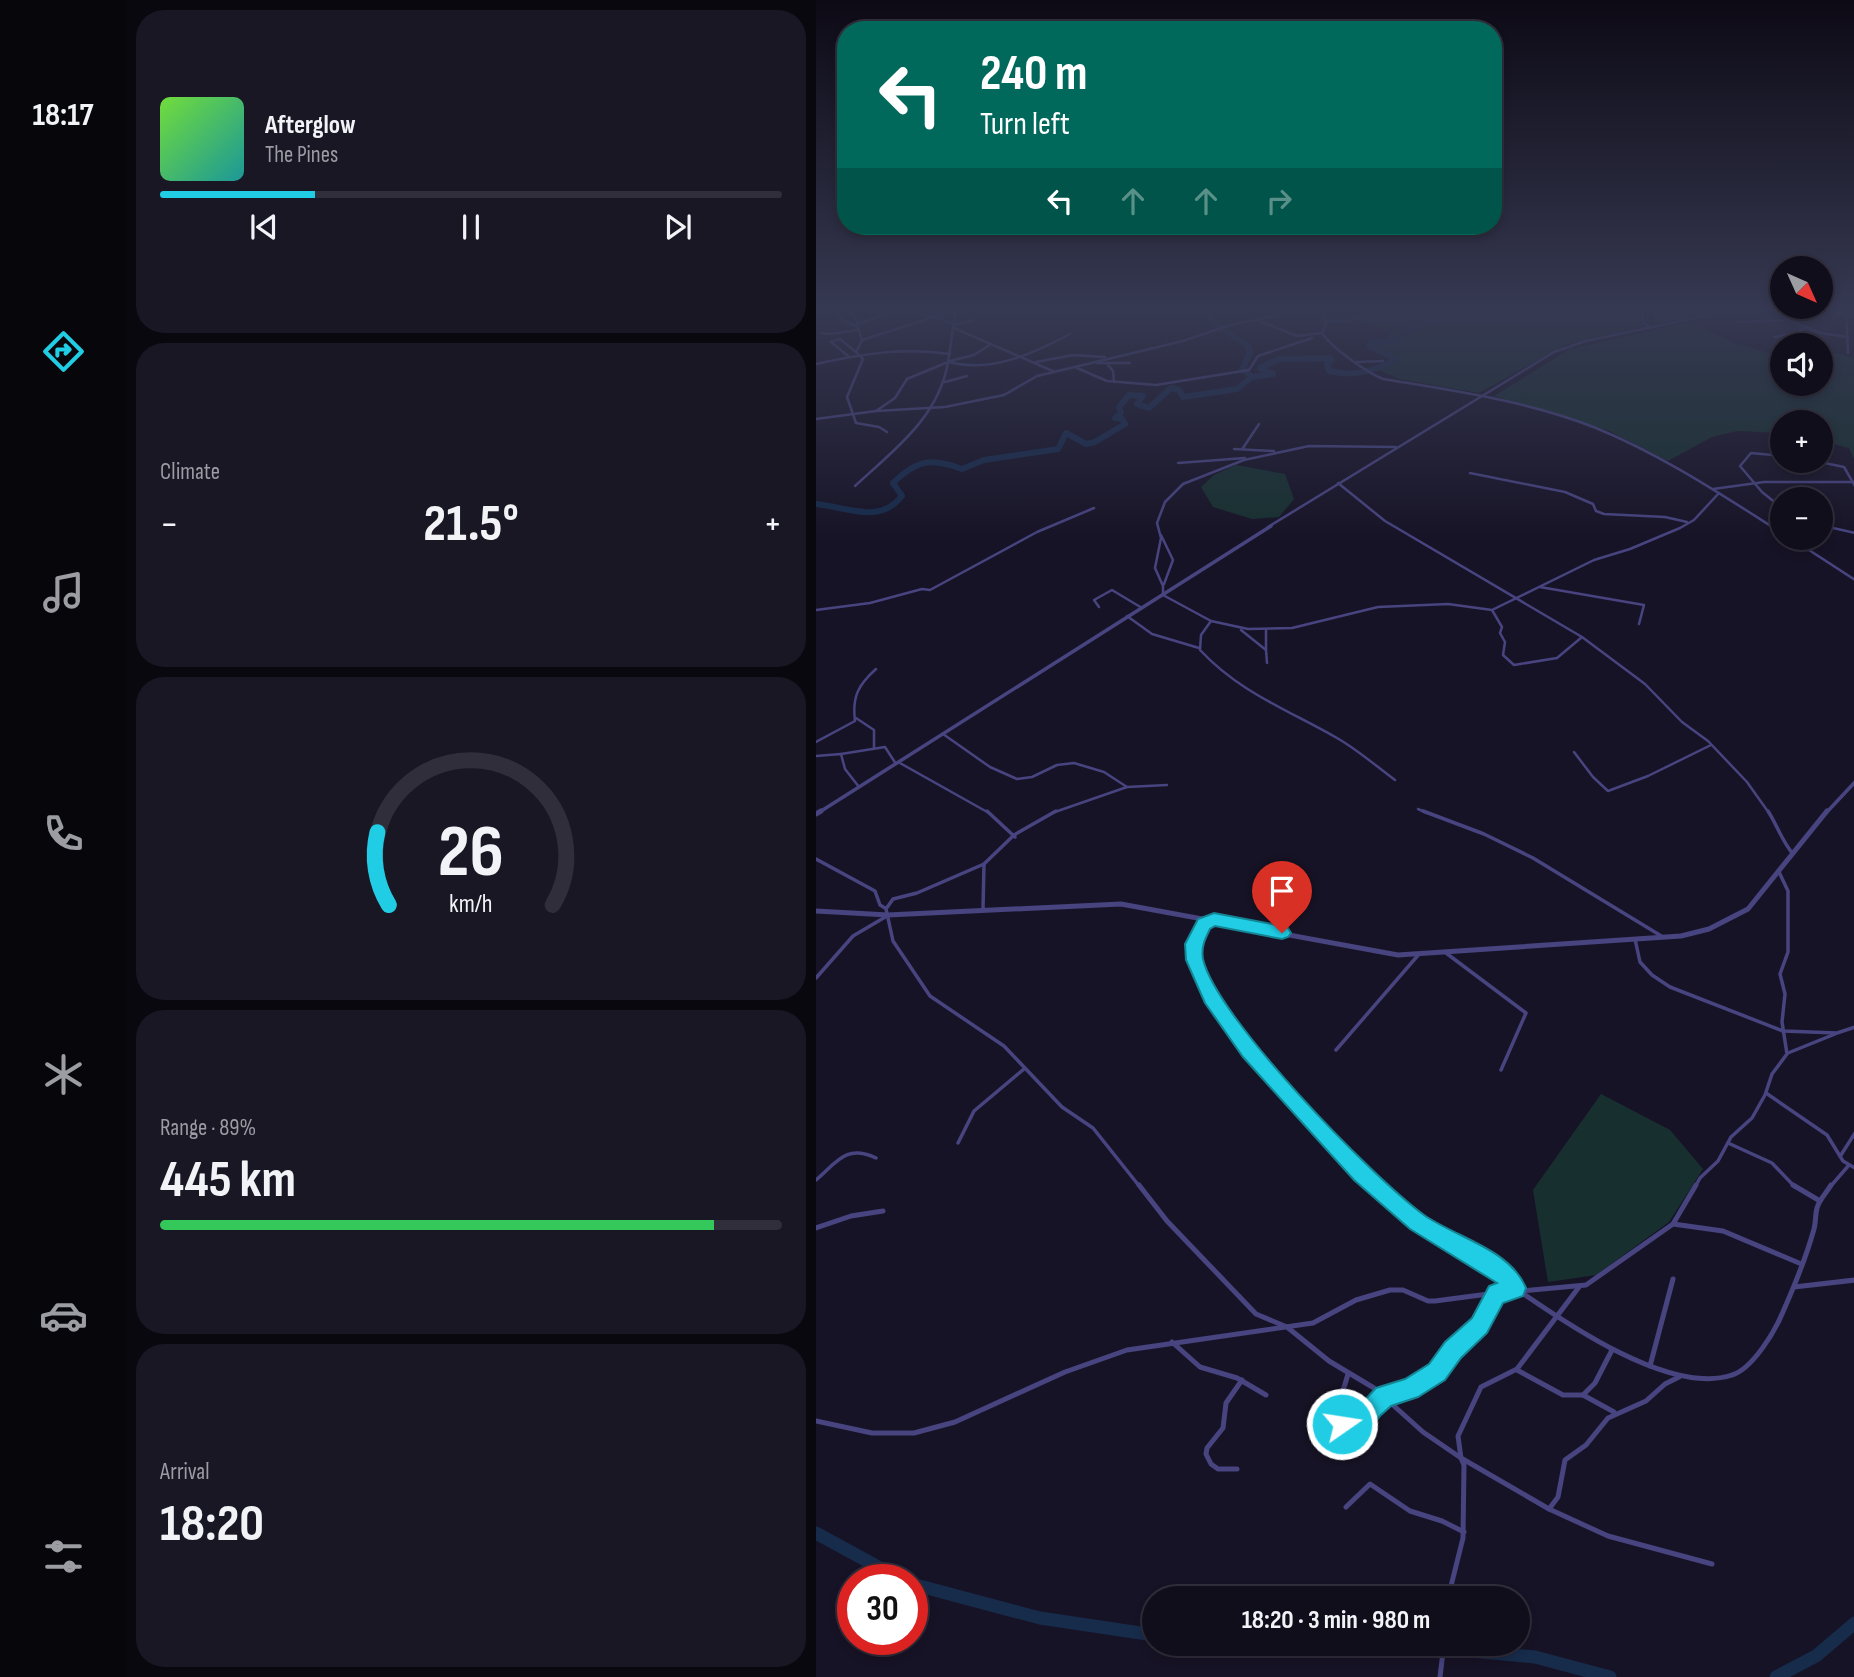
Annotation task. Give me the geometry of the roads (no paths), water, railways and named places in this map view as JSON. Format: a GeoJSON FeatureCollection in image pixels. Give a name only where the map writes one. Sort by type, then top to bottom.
{"type":"FeatureCollection","features":[{"type":"Feature","properties":{"kind":"street"},"geometry":{"type":"LineString","coordinates":[[851,415],[853,408],[848,396],[852,387]]}},
{"type":"Feature","properties":{"kind":"street"},"geometry":{"type":"LineString","coordinates":[[876,411],[895,398],[902,387]]}},
{"type":"Feature","properties":{"kind":"street"},"geometry":{"type":"LineString","coordinates":[[855,486],[931,408],[942,387]]}},
{"type":"Feature","properties":{"kind":"street"},"geometry":{"type":"LineString","coordinates":[[816,419],[876,411],[931,408],[1004,395],[1016,387]]}},
{"type":"Feature","properties":{"kind":"street"},"geometry":{"type":"LineString","coordinates":[[1428,387],[1480,397],[1594,427],[1661,458],[1770,525]]}},
{"type":"Feature","properties":{"kind":"street"},"geometry":{"type":"LineString","coordinates":[[816,814],[1338,483],[1496,387]]}},
{"type":"Feature","properties":{"kind":"street"},"geometry":{"type":"LineString","coordinates":[[851,415],[859,425],[880,427],[887,432]]}},
{"type":"Feature","properties":{"kind":"street"},"geometry":{"type":"LineString","coordinates":[[1243,448],[1259,424]]}},
{"type":"Feature","properties":{"kind":"street"},"geometry":{"type":"LineString","coordinates":[[1178,463],[1251,458],[1309,446],[1396,447]]}},
{"type":"Feature","properties":{"kind":"street"},"geometry":{"type":"LineString","coordinates":[[1234,449],[1280,452]]}},
{"type":"Feature","properties":{"kind":"street"},"geometry":{"type":"LineString","coordinates":[[1770,455],[1755,453],[1745,457],[1741,468],[1770,497]]}},
{"type":"Feature","properties":{"kind":"street"},"geometry":{"type":"LineString","coordinates":[[1162,595],[1163,586],[1175,567],[1174,560],[1156,528],[1160,510],[1176,489],[1251,458]]}},
{"type":"Feature","properties":{"kind":"street"},"geometry":{"type":"LineString","coordinates":[[1833,464],[1843,466],[1854,483]]}},
{"type":"Feature","properties":{"kind":"street"},"geometry":{"type":"LineString","coordinates":[[1470,473],[1565,492],[1591,503],[1596,511],[1604,514],[1645,519],[1665,517],[1689,522]]}},
{"type":"Feature","properties":{"kind":"street"},"geometry":{"type":"LineString","coordinates":[[1338,483],[1385,521],[1582,637],[1645,684],[1747,782],[1778,826],[1784,844],[1793,854]]}},
{"type":"Feature","properties":{"kind":"street"},"geometry":{"type":"LineString","coordinates":[[1713,489],[1754,483],[1854,483]]}},
{"type":"Feature","properties":{"kind":"street"},"geometry":{"type":"LineString","coordinates":[[1162,595],[1211,621],[1239,628],[1266,630],[1292,628],[1378,607],[1448,604],[1492,610],[1594,560],[1630,549],[1689,522],[1719,493]]}},
{"type":"Feature","properties":{"kind":"street"},"geometry":{"type":"LineString","coordinates":[[816,610],[850,607],[922,589],[930,590],[1037,532],[1094,508]]}},
{"type":"Feature","properties":{"kind":"street"},"geometry":{"type":"LineString","coordinates":[[1833,528],[1854,533]]}},
{"type":"Feature","properties":{"kind":"street"},"geometry":{"type":"LineString","coordinates":[[1161,535],[1155,568],[1163,586]]}},
{"type":"Feature","properties":{"kind":"street"},"geometry":{"type":"LineString","coordinates":[[1809,550],[1854,580]]}},
{"type":"Feature","properties":{"kind":"street"},"geometry":{"type":"LineString","coordinates":[[1538,586],[1644,605],[1639,624]]}},
{"type":"Feature","properties":{"kind":"street"},"geometry":{"type":"LineString","coordinates":[[1099,607],[1094,600],[1112,590],[1142,608]]}},
{"type":"Feature","properties":{"kind":"street"},"geometry":{"type":"LineString","coordinates":[[1492,610],[1502,627],[1500,634],[1506,642],[1503,655],[1514,665],[1557,658],[1582,637]]}},
{"type":"Feature","properties":{"kind":"street"},"geometry":{"type":"LineString","coordinates":[[1127,616],[1152,634],[1199,648],[1224,677],[1261,700],[1336,738],[1395,780]]}},
{"type":"Feature","properties":{"kind":"street"},"geometry":{"type":"LineString","coordinates":[[1199,648],[1201,635],[1211,621]]}},
{"type":"Feature","properties":{"kind":"street"},"geometry":{"type":"LineString","coordinates":[[1239,628],[1266,650]]}},
{"type":"Feature","properties":{"kind":"street"},"geometry":{"type":"LineString","coordinates":[[1266,630],[1267,663]]}},
{"type":"Feature","properties":{"kind":"street"},"geometry":{"type":"LineString","coordinates":[[874,748],[874,730],[856,718],[852,701],[864,679],[876,669]]}},
{"type":"Feature","properties":{"kind":"street"},"geometry":{"type":"LineString","coordinates":[[816,741],[847,727],[856,718]]}},
{"type":"Feature","properties":{"kind":"street"},"geometry":{"type":"LineString","coordinates":[[943,734],[973,756],[1014,779],[1029,777],[1067,763],[1108,772],[1127,788]]}},
{"type":"Feature","properties":{"kind":"street"},"geometry":{"type":"LineString","coordinates":[[1574,752],[1593,777],[1608,791],[1648,776],[1711,745]]}},
{"type":"Feature","properties":{"kind":"street"},"geometry":{"type":"LineString","coordinates":[[816,756],[874,748],[888,749],[897,763],[979,806],[994,816],[1015,837]]}},
{"type":"Feature","properties":{"kind":"street"},"geometry":{"type":"LineString","coordinates":[[841,754],[845,769],[859,787]]}},
{"type":"Feature","properties":{"kind":"street"},"geometry":{"type":"LineString","coordinates":[[816,911],[887,912],[1121,904],[1383,953],[1420,953],[1663,937],[1695,933],[1736,917],[1748,909],[1832,804],[1854,782]]}},
{"type":"Feature","properties":{"kind":"street"},"geometry":{"type":"LineString","coordinates":[[816,978],[853,936],[887,912],[893,899],[917,893],[984,864],[1039,818],[1072,803],[1127,788],[1167,785]]}},
{"type":"Feature","properties":{"kind":"street"},"geometry":{"type":"LineString","coordinates":[[1418,808],[1468,830],[1484,834],[1533,858],[1663,937]]}},
{"type":"Feature","properties":{"kind":"street"},"geometry":{"type":"LineString","coordinates":[[816,859],[875,891],[880,905],[887,912],[893,941],[930,996],[1004,1046],[1070,1114],[1093,1128],[1167,1221],[1256,1314],[1287,1327],[1329,1362],[1385,1397],[1423,1432],[1461,1458],[1549,1509],[1608,1536],[1712,1564]]}},
{"type":"Feature","properties":{"kind":"street"},"geometry":{"type":"LineString","coordinates":[[983,909],[986,899],[982,889],[984,864]]}},
{"type":"Feature","properties":{"kind":"street"},"geometry":{"type":"LineString","coordinates":[[1779,872],[1788,891],[1788,951],[1780,974],[1785,1000],[1783,1031],[1787,1054]]}},
{"type":"Feature","properties":{"kind":"street"},"geometry":{"type":"LineString","coordinates":[[1214,920],[1204,924],[1194,944],[1195,960],[1211,998],[1241,1041],[1361,1173],[1417,1222],[1501,1270],[1515,1288],[1555,1316],[1612,1350],[1681,1376],[1727,1377],[1743,1370],[1758,1355],[1781,1317],[1794,1287],[1799,1263],[1815,1227],[1820,1201],[1851,1167],[1840,1156],[1827,1135],[1766,1093]]}},
{"type":"Feature","properties":{"kind":"street"},"geometry":{"type":"LineString","coordinates":[[1635,939],[1643,967],[1666,984],[1783,1031],[1837,1033]]}},
{"type":"Feature","properties":{"kind":"street"},"geometry":{"type":"LineString","coordinates":[[1445,951],[1526,1013],[1501,1070]]}},
{"type":"Feature","properties":{"kind":"street"},"geometry":{"type":"LineString","coordinates":[[1336,1050],[1420,953]]}},
{"type":"Feature","properties":{"kind":"street"},"geometry":{"type":"LineString","coordinates":[[1522,1291],[1542,1287],[1579,1287],[1597,1279],[1673,1224],[1700,1178],[1718,1161],[1728,1143],[1752,1118],[1766,1093],[1772,1074],[1787,1054],[1854,1027]]}},
{"type":"Feature","properties":{"kind":"street"},"geometry":{"type":"LineString","coordinates":[[958,1143],[974,1111],[1024,1069]]}},
{"type":"Feature","properties":{"kind":"street"},"geometry":{"type":"LineString","coordinates":[[1840,1156],[1854,1133]]}},
{"type":"Feature","properties":{"kind":"street"},"geometry":{"type":"LineString","coordinates":[[1728,1143],[1772,1163],[1788,1182],[1814,1200],[1820,1201]]}},
{"type":"Feature","properties":{"kind":"street"},"geometry":{"type":"LineString","coordinates":[[816,1180],[853,1151],[862,1151],[876,1158]]}},
{"type":"Feature","properties":{"kind":"street"},"geometry":{"type":"LineString","coordinates":[[816,1228],[851,1216],[884,1211]]}},
{"type":"Feature","properties":{"kind":"street"},"geometry":{"type":"LineString","coordinates":[[1673,1224],[1700,1224],[1747,1237],[1799,1263]]}},
{"type":"Feature","properties":{"kind":"street"},"geometry":{"type":"LineString","coordinates":[[1650,1366],[1673,1279]]}},
{"type":"Feature","properties":{"kind":"street"},"geometry":{"type":"LineString","coordinates":[[1794,1287],[1854,1280]]}},
{"type":"Feature","properties":{"kind":"street"},"geometry":{"type":"LineString","coordinates":[[1451,1586],[1464,1532],[1464,1465],[1458,1436],[1484,1383],[1508,1376],[1517,1369],[1579,1287]]}},
{"type":"Feature","properties":{"kind":"street"},"geometry":{"type":"LineString","coordinates":[[816,1420],[872,1433],[914,1433],[955,1422],[1099,1358],[1146,1345],[1313,1323],[1356,1300],[1390,1290],[1408,1291],[1428,1301],[1496,1294],[1515,1288]]}},
{"type":"Feature","properties":{"kind":"street"},"geometry":{"type":"LineString","coordinates":[[1349,1374],[1340,1401],[1341,1428],[1344,1432],[1356,1429],[1372,1406],[1385,1397],[1410,1389],[1437,1372],[1453,1350],[1480,1325],[1496,1294]]}},
{"type":"Feature","properties":{"kind":"street"},"geometry":{"type":"LineString","coordinates":[[1172,1342],[1200,1367],[1242,1380],[1266,1395]]}},
{"type":"Feature","properties":{"kind":"street"},"geometry":{"type":"LineString","coordinates":[[1583,1395],[1595,1383],[1612,1350]]}},
{"type":"Feature","properties":{"kind":"street"},"geometry":{"type":"LineString","coordinates":[[1517,1369],[1563,1395],[1583,1395],[1616,1413]]}},
{"type":"Feature","properties":{"kind":"street"},"geometry":{"type":"LineString","coordinates":[[1549,1509],[1558,1497],[1565,1460],[1586,1446],[1608,1418],[1646,1401],[1665,1384],[1681,1376]]}},
{"type":"Feature","properties":{"kind":"street"},"geometry":{"type":"LineString","coordinates":[[1237,1469],[1225,1473],[1219,1471],[1206,1454],[1207,1448],[1223,1428],[1226,1403],[1242,1380]]}},
{"type":"Feature","properties":{"kind":"street"},"geometry":{"type":"LineString","coordinates":[[1346,1507],[1370,1484],[1410,1511],[1442,1521],[1464,1532]]}},
{"type":"Feature","properties":{"kind":"street"},"geometry":{"type":"LineString","coordinates":[[1440,1677],[1442,1656]]}},
{"type":"Feature","properties":{"kind":"waterway"},"geometry":{"type":"LineString","coordinates":[[816,504],[862,512],[883,510],[902,496],[893,483],[917,465],[933,462],[962,469],[984,460],[1058,449],[1066,433],[1086,444],[1095,442],[1125,424],[1122,419],[1115,418],[1121,413],[1119,407],[1129,395],[1143,396],[1137,404],[1149,408],[1171,388],[1179,390],[1183,397],[1239,387]]}},
{"type":"Feature","properties":{"kind":"waterway"},"geometry":{"type":"LineString","coordinates":[[816,1533],[873,1564]]}},
{"type":"Feature","properties":{"kind":"waterway"},"geometry":{"type":"LineString","coordinates":[[928,1588],[1040,1618],[1142,1633]]}},
{"type":"Feature","properties":{"kind":"waterway"},"geometry":{"type":"LineString","coordinates":[[1776,1677],[1816,1656],[1855,1623]]}},
{"type":"Feature","properties":{"kind":"waterway"},"geometry":{"type":"LineString","coordinates":[[1524,1656],[1610,1677]]}}]}
